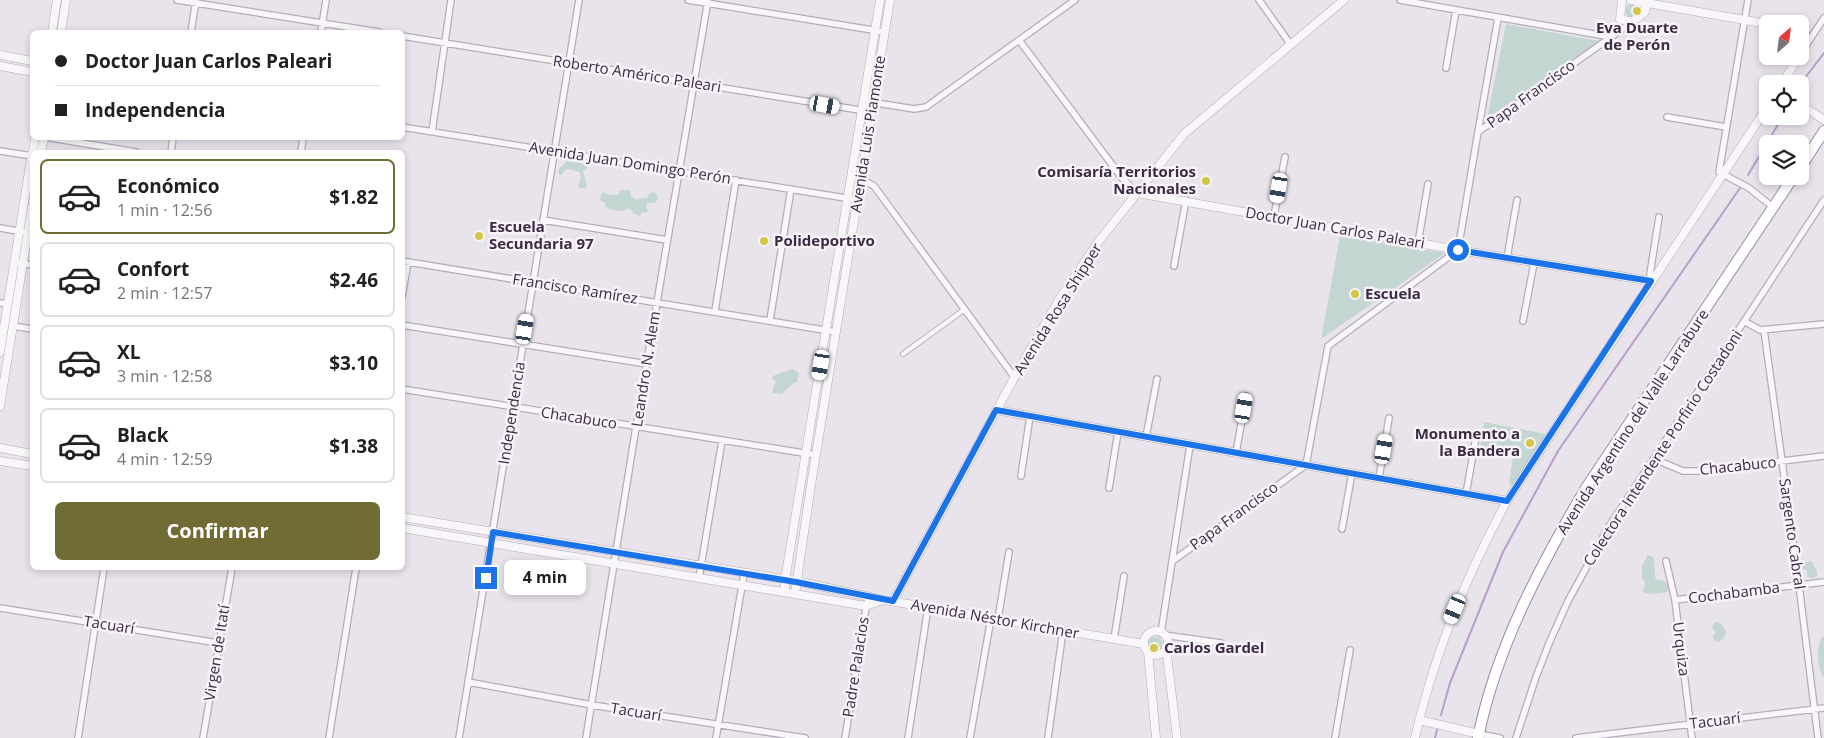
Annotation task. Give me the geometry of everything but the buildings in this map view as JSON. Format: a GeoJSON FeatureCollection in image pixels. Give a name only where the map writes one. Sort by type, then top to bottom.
{"type":"FeatureCollection","features":[{"type":"Feature","properties":{"kind":"highway"},"geometry":{"type":"LineString","coordinates":[[1809,154],[1824,131]]}},
{"type":"Feature","properties":{"kind":"highway","name":"Avenida Argentino del Valle Larrabure"},"geometry":{"type":"LineString","coordinates":[[1478,736],[1498,666],[1516,620],[1559,535],[1586,488],[1788,185]]}},
{"type":"Feature","properties":{"kind":"street"},"geometry":{"type":"LineString","coordinates":[[52,30],[57,0]]}},
{"type":"Feature","properties":{"kind":"street"},"geometry":{"type":"LineString","coordinates":[[61,30],[66,0]]}},
{"type":"Feature","properties":{"kind":"street"},"geometry":{"type":"LineString","coordinates":[[177,0],[366,30]]}},
{"type":"Feature","properties":{"kind":"street"},"geometry":{"type":"LineString","coordinates":[[321,30],[326,0]]}},
{"type":"Feature","properties":{"kind":"street"},"geometry":{"type":"LineString","coordinates":[[432,132],[451,0]]}},
{"type":"Feature","properties":{"kind":"street","name":"Independencia"},"geometry":{"type":"LineString","coordinates":[[459,738],[579,0]]}},
{"type":"Feature","properties":{"kind":"street"},"geometry":{"type":"LineString","coordinates":[[688,0],[885,32]]}},
{"type":"Feature","properties":{"kind":"street","name":"Avenida Luis Piamonte"},"geometry":{"type":"LineString","coordinates":[[785,592],[785,580],[880,0]]}},
{"type":"Feature","properties":{"kind":"street","name":"Avenida Luis Piamonte"},"geometry":{"type":"LineString","coordinates":[[795,594],[890,0]]}},
{"type":"Feature","properties":{"kind":"street"},"geometry":{"type":"LineString","coordinates":[[864,101],[914,109],[926,107],[1075,0]]}},
{"type":"Feature","properties":{"kind":"street"},"geometry":{"type":"LineString","coordinates":[[1259,0],[1291,45]]}},
{"type":"Feature","properties":{"kind":"street","name":"Avenida Rosa Shipper"},"geometry":{"type":"LineString","coordinates":[[893,601],[996,410],[1053,311],[1099,241],[1184,134],[1344,0]]}},
{"type":"Feature","properties":{"kind":"street"},"geometry":{"type":"LineString","coordinates":[[1400,0],[1611,37]]}},
{"type":"Feature","properties":{"kind":"street"},"geometry":{"type":"LineString","coordinates":[[1618,31],[1622,0]]}},
{"type":"Feature","properties":{"kind":"street"},"geometry":{"type":"LineString","coordinates":[[1631,0],[1759,22]]}},
{"type":"Feature","properties":{"kind":"street"},"geometry":{"type":"LineString","coordinates":[[1748,0],[1719,172],[1737,180],[1774,208]]}},
{"type":"Feature","properties":{"kind":"street"},"geometry":{"type":"LineString","coordinates":[[191,30],[196,2]]}},
{"type":"Feature","properties":{"kind":"street","name":"Leandro N. Alem"},"geometry":{"type":"LineString","coordinates":[[586,738],[636,427],[708,2]]}},
{"type":"Feature","properties":{"kind":"street"},"geometry":{"type":"LineString","coordinates":[[1620,19],[1632,22],[1645,12],[1647,3]]}},
{"type":"Feature","properties":{"kind":"street"},"geometry":{"type":"LineString","coordinates":[[1446,68],[1456,10]]}},
{"type":"Feature","properties":{"kind":"street"},"geometry":{"type":"LineString","coordinates":[[1478,132],[1498,18]]}},
{"type":"Feature","properties":{"kind":"street"},"geometry":{"type":"LineString","coordinates":[[1809,40],[1824,18]]}},
{"type":"Feature","properties":{"kind":"street","name":"Papa Francisco"},"geometry":{"type":"LineString","coordinates":[[1458,250],[1478,132],[1632,22]]}},
{"type":"Feature","properties":{"kind":"street","name":"Roberto Américo Paleari"},"geometry":{"type":"LineString","coordinates":[[405,36],[872,112]]}},
{"type":"Feature","properties":{"kind":"street"},"geometry":{"type":"LineString","coordinates":[[1019,40],[1122,178],[1137,193]]}},
{"type":"Feature","properties":{"kind":"street"},"geometry":{"type":"LineString","coordinates":[[0,56],[30,61]]}},
{"type":"Feature","properties":{"kind":"street"},"geometry":{"type":"LineString","coordinates":[[0,66],[30,72]]}},
{"type":"Feature","properties":{"kind":"street"},"geometry":{"type":"LineString","coordinates":[[1809,110],[1824,120]]}},
{"type":"Feature","properties":{"kind":"street"},"geometry":{"type":"LineString","coordinates":[[1667,117],[1726,127]]}},
{"type":"Feature","properties":{"kind":"street"},"geometry":{"type":"LineString","coordinates":[[1415,738],[1433,667],[1449,624],[1480,551],[1507,501],[1759,120]]}},
{"type":"Feature","properties":{"kind":"street","name":"Avenida Juan Domingo Perón"},"geometry":{"type":"LineString","coordinates":[[405,128],[858,200]]}},
{"type":"Feature","properties":{"kind":"street"},"geometry":{"type":"LineString","coordinates":[[63,140],[124,150]]}},
{"type":"Feature","properties":{"kind":"street"},"geometry":{"type":"LineString","coordinates":[[0,151],[30,154]]}},
{"type":"Feature","properties":{"kind":"street"},"geometry":{"type":"LineString","coordinates":[[1274,216],[1285,157]]}},
{"type":"Feature","properties":{"kind":"street"},"geometry":{"type":"LineString","coordinates":[[852,174],[874,186],[1015,378]]}},
{"type":"Feature","properties":{"kind":"street"},"geometry":{"type":"LineString","coordinates":[[0,352],[4,304],[28,202],[30,178]]}},
{"type":"Feature","properties":{"kind":"street"},"geometry":{"type":"LineString","coordinates":[[715,311],[736,180]]}},
{"type":"Feature","properties":{"kind":"street"},"geometry":{"type":"LineString","coordinates":[[1418,243],[1428,184]]}},
{"type":"Feature","properties":{"kind":"street"},"geometry":{"type":"LineString","coordinates":[[770,320],[791,189]]}},
{"type":"Feature","properties":{"kind":"street","name":"Doctor Juan Carlos Paleari"},"geometry":{"type":"LineString","coordinates":[[1137,193],[1186,200],[1458,250],[1651,281]]}},
{"type":"Feature","properties":{"kind":"street"},"geometry":{"type":"LineString","coordinates":[[1174,266],[1186,200]]}},
{"type":"Feature","properties":{"kind":"street"},"geometry":{"type":"LineString","coordinates":[[1507,258],[1516,200]]}},
{"type":"Feature","properties":{"kind":"street","name":"Colectora Intendente Porfirio Costadoni"},"geometry":{"type":"LineString","coordinates":[[1516,738],[1536,677],[1568,601],[1608,528],[1824,200]]}},
{"type":"Feature","properties":{"kind":"street"},"geometry":{"type":"LineString","coordinates":[[1651,281],[1650,274],[1659,217]]}},
{"type":"Feature","properties":{"kind":"street"},"geometry":{"type":"LineString","coordinates":[[0,406],[2,378],[13,326],[30,220]]}},
{"type":"Feature","properties":{"kind":"street"},"geometry":{"type":"LineString","coordinates":[[543,220],[668,240]]}},
{"type":"Feature","properties":{"kind":"street"},"geometry":{"type":"LineString","coordinates":[[0,228],[28,233]]}},
{"type":"Feature","properties":{"kind":"street"},"geometry":{"type":"LineString","coordinates":[[1306,465],[1328,346],[1458,250]]}},
{"type":"Feature","properties":{"kind":"street"},"geometry":{"type":"LineString","coordinates":[[15,262],[30,265]]}},
{"type":"Feature","properties":{"kind":"street","name":"Francisco Ramírez"},"geometry":{"type":"LineString","coordinates":[[405,262],[827,329],[836,332]]}},
{"type":"Feature","properties":{"kind":"street"},"geometry":{"type":"LineString","coordinates":[[1523,321],[1534,262]]}},
{"type":"Feature","properties":{"kind":"street"},"geometry":{"type":"LineString","coordinates":[[903,354],[965,309]]}},
{"type":"Feature","properties":{"kind":"street"},"geometry":{"type":"LineString","coordinates":[[1744,322],[1760,330],[1824,324]]}},
{"type":"Feature","properties":{"kind":"street"},"geometry":{"type":"LineString","coordinates":[[405,325],[647,364]]}},
{"type":"Feature","properties":{"kind":"street"},"geometry":{"type":"LineString","coordinates":[[13,326],[30,329]]}},
{"type":"Feature","properties":{"kind":"street","name":"Sargento Cabral"},"geometry":{"type":"LineString","coordinates":[[1764,330],[1818,738]]}},
{"type":"Feature","properties":{"kind":"street"},"geometry":{"type":"LineString","coordinates":[[1146,437],[1157,379]]}},
{"type":"Feature","properties":{"kind":"street","name":"Chacabuco"},"geometry":{"type":"LineString","coordinates":[[405,389],[806,455],[816,455]]}},
{"type":"Feature","properties":{"kind":"street"},"geometry":{"type":"LineString","coordinates":[[1236,453],[1246,396]]}},
{"type":"Feature","properties":{"kind":"street"},"geometry":{"type":"LineString","coordinates":[[996,410],[1507,501]]}},
{"type":"Feature","properties":{"kind":"street"},"geometry":{"type":"LineString","coordinates":[[1020,476],[1030,416]]}},
{"type":"Feature","properties":{"kind":"street"},"geometry":{"type":"LineString","coordinates":[[1379,478],[1389,418]]}},
{"type":"Feature","properties":{"kind":"street"},"geometry":{"type":"LineString","coordinates":[[1108,488],[1118,432]]}},
{"type":"Feature","properties":{"kind":"street"},"geometry":{"type":"LineString","coordinates":[[1466,494],[1476,437]]}},
{"type":"Feature","properties":{"kind":"street"},"geometry":{"type":"LineString","coordinates":[[699,578],[722,441]]}},
{"type":"Feature","properties":{"kind":"street"},"geometry":{"type":"LineString","coordinates":[[1177,738],[1166,647],[1167,641],[1163,634],[1190,445]]}},
{"type":"Feature","properties":{"kind":"street"},"geometry":{"type":"LineString","coordinates":[[0,448],[30,454]]}},
{"type":"Feature","properties":{"kind":"street","name":"Chacabuco"},"geometry":{"type":"LineString","coordinates":[[1654,459],[1683,471],[1700,471],[1824,456]]}},
{"type":"Feature","properties":{"kind":"street"},"geometry":{"type":"LineString","coordinates":[[0,461],[30,466]]}},
{"type":"Feature","properties":{"kind":"street","name":"Papa Francisco"},"geometry":{"type":"LineString","coordinates":[[1174,560],[1306,465]]}},
{"type":"Feature","properties":{"kind":"street"},"geometry":{"type":"LineString","coordinates":[[1342,529],[1352,473]]}},
{"type":"Feature","properties":{"kind":"street","name":"Avenida Néstor Kirchner"},"geometry":{"type":"LineString","coordinates":[[405,517],[785,580],[868,595],[884,600],[1114,639],[1146,648]]}},
{"type":"Feature","properties":{"kind":"street"},"geometry":{"type":"LineString","coordinates":[[405,529],[866,606],[884,600]]}},
{"type":"Feature","properties":{"kind":"street"},"geometry":{"type":"LineString","coordinates":[[970,738],[1009,552]]}},
{"type":"Feature","properties":{"kind":"street","name":"Urquiza"},"geometry":{"type":"LineString","coordinates":[[1666,561],[1675,600],[1692,738]]}},
{"type":"Feature","properties":{"kind":"street"},"geometry":{"type":"LineString","coordinates":[[78,738],[104,570]]}},
{"type":"Feature","properties":{"kind":"street","name":"Virgen de Itatí"},"geometry":{"type":"LineString","coordinates":[[203,738],[232,570]]}},
{"type":"Feature","properties":{"kind":"street"},"geometry":{"type":"LineString","coordinates":[[329,738],[356,570]]}},
{"type":"Feature","properties":{"kind":"street"},"geometry":{"type":"LineString","coordinates":[[716,738],[744,574]]}},
{"type":"Feature","properties":{"kind":"street"},"geometry":{"type":"LineString","coordinates":[[1114,639],[1124,576]]}},
{"type":"Feature","properties":{"kind":"street","name":"Cochabamba"},"geometry":{"type":"LineString","coordinates":[[1675,600],[1824,582]]}},
{"type":"Feature","properties":{"kind":"street","name":"Padre Palacios"},"geometry":{"type":"LineString","coordinates":[[845,738],[868,595]]}},
{"type":"Feature","properties":{"kind":"street"},"geometry":{"type":"LineString","coordinates":[[908,738],[928,607]]}},
{"type":"Feature","properties":{"kind":"street","name":"Tacuarí"},"geometry":{"type":"LineString","coordinates":[[0,608],[218,643]]}},
{"type":"Feature","properties":{"kind":"street"},"geometry":{"type":"LineString","coordinates":[[1048,738],[1063,630]]}},
{"type":"Feature","properties":{"kind":"street"},"geometry":{"type":"LineString","coordinates":[[1156,738],[1146,648],[1148,634],[1155,632],[1221,643]]}},
{"type":"Feature","properties":{"kind":"street"},"geometry":{"type":"LineString","coordinates":[[1146,648],[1158,655],[1166,647]]}},
{"type":"Feature","properties":{"kind":"street"},"geometry":{"type":"LineString","coordinates":[[1335,738],[1350,650]]}},
{"type":"Feature","properties":{"kind":"street","name":"Tacuarí"},"geometry":{"type":"LineString","coordinates":[[468,682],[592,705],[805,738]]}},
{"type":"Feature","properties":{"kind":"street","name":"Tacuarí"},"geometry":{"type":"LineString","coordinates":[[1576,738],[1824,708]]}},
{"type":"Feature","properties":{"kind":"street"},"geometry":{"type":"LineString","coordinates":[[1419,720],[1478,736],[1500,738]]}},
{"type":"Feature","properties":{"kind":"shaded area"},"geometry":{"type":"Polygon","coordinates":[[[1629,4],[1637,4],[1640,7],[1639,12],[1631,18],[1627,16],[1625,10],[1629,4]]]}},
{"type":"Feature","properties":{"kind":"shaded area"},"geometry":{"type":"Polygon","coordinates":[[[1506,24],[1599,41],[1487,119],[1506,24]]]}},
{"type":"Feature","properties":{"kind":"shaded area"},"geometry":{"type":"Polygon","coordinates":[[[567,161],[588,164],[587,168],[583,171],[587,186],[585,188],[579,188],[578,186],[581,178],[580,172],[566,169],[561,175],[558,174],[559,169],[567,161]]]}},
{"type":"Feature","properties":{"kind":"shaded area"},"geometry":{"type":"Polygon","coordinates":[[[621,190],[630,190],[631,196],[635,199],[647,198],[650,193],[655,192],[658,197],[656,202],[648,203],[646,206],[648,211],[646,213],[643,212],[639,216],[633,213],[630,208],[622,211],[607,209],[605,203],[600,200],[602,192],[618,195],[621,190]]]}},
{"type":"Feature","properties":{"kind":"shaded area"},"geometry":{"type":"Polygon","coordinates":[[[1340,236],[1445,253],[1321,339],[1340,236]]]}},
{"type":"Feature","properties":{"kind":"shaded area"},"geometry":{"type":"Polygon","coordinates":[[[792,369],[799,373],[797,382],[792,384],[782,394],[773,393],[773,387],[776,382],[772,378],[773,376],[792,369]]]}},
{"type":"Feature","properties":{"kind":"shaded area"},"geometry":{"type":"Polygon","coordinates":[[[1484,422],[1546,434],[1513,487],[1509,483],[1513,457],[1480,450],[1484,422]]]}},
{"type":"Feature","properties":{"kind":"shaded area"},"geometry":{"type":"Polygon","coordinates":[[[1648,555],[1653,557],[1657,580],[1662,580],[1668,585],[1667,592],[1649,594],[1643,592],[1645,583],[1642,578],[1642,566],[1648,555]]]}},
{"type":"Feature","properties":{"kind":"shaded area"},"geometry":{"type":"Polygon","coordinates":[[[1808,561],[1812,562],[1817,571],[1817,576],[1813,578],[1807,577],[1807,571],[1803,569],[1803,565],[1808,561]]]}},
{"type":"Feature","properties":{"kind":"shaded area"},"geometry":{"type":"Polygon","coordinates":[[[1715,622],[1721,623],[1726,632],[1724,638],[1718,642],[1714,640],[1713,636],[1716,632],[1712,628],[1715,622]]]}},
{"type":"Feature","properties":{"kind":"shaded area"},"geometry":{"type":"Polygon","coordinates":[[[1822,636],[1824,637],[1824,678],[1818,657],[1822,636]]]}},
{"type":"Feature","properties":{"kind":"shaded area"},"geometry":{"type":"Polygon","coordinates":[[[1155,637],[1161,639],[1163,645],[1161,651],[1155,653],[1149,651],[1147,645],[1149,639],[1155,637]]]}},
{"type":"Feature","properties":{"kind":"waterway"},"geometry":{"type":"LineString","coordinates":[[1807,75],[1824,53]]}},
{"type":"Feature","properties":{"kind":"waterway"},"geometry":{"type":"LineString","coordinates":[[1748,175],[1778,125]]}},
{"type":"Feature","properties":{"kind":"waterway"},"geometry":{"type":"LineString","coordinates":[[1441,715],[1450,683],[1503,552],[1558,451],[1740,188]]}},
{"type":"Feature","properties":{"kind":"waterway"},"geometry":{"type":"LineString","coordinates":[[1435,738],[1437,730]]}},
{"type":"Feature","properties":{"kind":"place","name":"Eva Duarte de Perón"},"geometry":{"type":"Point","coordinates":[1637,11]}},
{"type":"Feature","properties":{"kind":"place","name":"Comisaría Territorios Nacionales"},"geometry":{"type":"Point","coordinates":[1206,181]}},
{"type":"Feature","properties":{"kind":"place","name":"Escuela Secundaria 97"},"geometry":{"type":"Point","coordinates":[479,236]}},
{"type":"Feature","properties":{"kind":"place","name":"Polideportivo"},"geometry":{"type":"Point","coordinates":[764,241]}},
{"type":"Feature","properties":{"kind":"place","name":"Escuela"},"geometry":{"type":"Point","coordinates":[1355,294]}},
{"type":"Feature","properties":{"kind":"place","name":"Monumento a la Bandera"},"geometry":{"type":"Point","coordinates":[1530,443]}},
{"type":"Feature","properties":{"kind":"place","name":"Carlos Gardel"},"geometry":{"type":"Point","coordinates":[1154,648]}},
{"type":"Feature","properties":{"kind":"route"},"geometry":{"type":"LineString","coordinates":[[486,578],[493,532],[796,582],[893,601],[996,410],[1507,501],[1651,281],[1458,250]]}}]}
